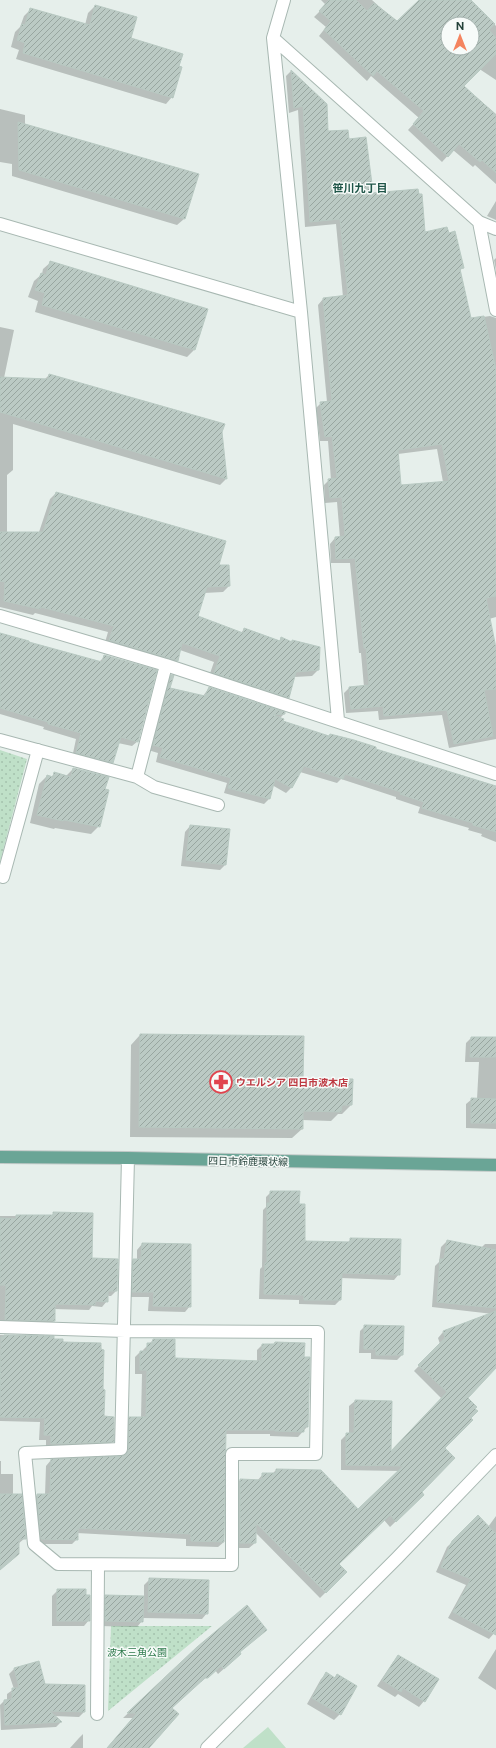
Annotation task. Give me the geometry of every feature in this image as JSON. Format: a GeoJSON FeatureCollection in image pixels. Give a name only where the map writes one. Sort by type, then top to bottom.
{"type":"FeatureCollection","features":[{"type":"Feature","properties":{"kind":"main road","name":"四日市鈴鹿環状線"},"geometry":{"type":"LineString","coordinates":[[0,1157],[496,1165]]}},
{"type":"Feature","properties":{"kind":"street"},"geometry":{"type":"LineString","coordinates":[[284,0],[273,38],[301,312],[338,720]]}},
{"type":"Feature","properties":{"kind":"street"},"geometry":{"type":"LineString","coordinates":[[273,38],[479,222],[496,229]]}},
{"type":"Feature","properties":{"kind":"street"},"geometry":{"type":"LineString","coordinates":[[479,222],[496,310]]}},
{"type":"Feature","properties":{"kind":"street"},"geometry":{"type":"LineString","coordinates":[[0,224],[301,312]]}},
{"type":"Feature","properties":{"kind":"street"},"geometry":{"type":"LineString","coordinates":[[0,616],[166,665],[338,720],[496,774]]}},
{"type":"Feature","properties":{"kind":"street"},"geometry":{"type":"LineString","coordinates":[[137,777],[166,665]]}},
{"type":"Feature","properties":{"kind":"street"},"geometry":{"type":"LineString","coordinates":[[0,740],[137,777],[154,787],[218,805]]}},
{"type":"Feature","properties":{"kind":"street"},"geometry":{"type":"LineString","coordinates":[[3,877],[38,750]]}},
{"type":"Feature","properties":{"kind":"street"},"geometry":{"type":"LineString","coordinates":[[0,1328],[124,1331],[318,1332],[316,1454],[232,1454],[232,1565],[58,1564],[34,1544],[26,1453],[121,1449],[124,1331],[128,1158]]}},
{"type":"Feature","properties":{"kind":"street"},"geometry":{"type":"LineString","coordinates":[[207,1748],[391,1564],[496,1455]]}},
{"type":"Feature","properties":{"kind":"street"},"geometry":{"type":"LineString","coordinates":[[97,1714],[98,1565]]}},
{"type":"Feature","properties":{"kind":"green space"},"geometry":{"type":"Polygon","coordinates":[[[0,750],[27,759],[0,862],[0,750]]]}},
{"type":"Feature","properties":{"kind":"green space","name":"波木三角公園"},"geometry":{"type":"Polygon","coordinates":[[[111,1626],[212,1626],[108,1711],[111,1626]]]}},
{"type":"Feature","properties":{"kind":"green space"},"geometry":{"type":"Polygon","coordinates":[[[268,1727],[286,1748],[243,1748],[268,1727]]]}},
{"type":"Feature","properties":{"kind":"building"},"geometry":{"type":"Polygon","coordinates":[[[329,0],[356,0],[367,11],[374,3],[397,21],[419,0],[471,0],[495,24],[489,30],[496,38],[496,54],[464,86],[496,115],[496,173],[482,160],[480,162],[459,144],[448,157],[413,124],[424,111],[377,71],[373,76],[324,30],[331,21],[319,11],[329,0]]]}},
{"type":"Feature","properties":{"kind":"building"},"geometry":{"type":"Polygon","coordinates":[[[95,5],[137,17],[131,38],[183,54],[179,66],[182,67],[173,98],[23,53],[25,43],[17,40],[22,24],[25,25],[30,8],[90,25],[95,5]]]}},
{"type":"Feature","properties":{"kind":"building"},"geometry":{"type":"Polygon","coordinates":[[[291,70],[327,104],[328,131],[348,130],[349,139],[366,137],[372,193],[418,189],[419,194],[422,194],[425,232],[447,227],[449,233],[455,231],[464,268],[460,269],[471,318],[484,316],[496,370],[496,596],[486,598],[496,648],[496,689],[484,690],[493,736],[454,744],[447,710],[384,716],[383,706],[351,709],[349,687],[369,685],[366,648],[364,648],[355,558],[336,559],[335,537],[345,536],[342,497],[330,498],[328,479],[337,478],[332,436],[325,437],[320,402],[332,401],[323,298],[348,295],[340,219],[310,222],[303,106],[294,108],[291,70]],[[442,444],[398,450],[401,485],[449,481],[442,444]]]}},
{"type":"Feature","properties":{"kind":"building"},"geometry":{"type":"Polygon","coordinates":[[[18,122],[199,174],[185,219],[19,170],[18,122]]]}},
{"type":"Feature","properties":{"kind":"building"},"geometry":{"type":"Polygon","coordinates":[[[50,261],[208,309],[195,350],[42,305],[45,293],[35,290],[41,273],[46,275],[50,261]]]}},
{"type":"Feature","properties":{"kind":"building"},"geometry":{"type":"Polygon","coordinates":[[[49,374],[225,424],[222,432],[227,479],[0,412],[0,377],[48,379],[49,374]]]}},
{"type":"Feature","properties":{"kind":"building"},"geometry":{"type":"Polygon","coordinates":[[[56,492],[226,541],[219,565],[229,565],[230,586],[207,587],[198,616],[243,633],[244,628],[280,641],[281,637],[292,642],[292,640],[320,647],[319,670],[296,672],[289,698],[214,673],[220,656],[182,643],[178,661],[109,640],[114,626],[41,607],[40,609],[4,601],[5,582],[0,581],[0,532],[43,532],[56,492]]]}},
{"type":"Feature","properties":{"kind":"building"},"geometry":{"type":"Polygon","coordinates":[[[0,633],[102,662],[104,655],[157,670],[138,742],[121,737],[113,763],[76,753],[81,733],[0,708],[0,633]]]}},
{"type":"Feature","properties":{"kind":"building"},"geometry":{"type":"Polygon","coordinates":[[[171,675],[174,675],[170,688],[205,696],[209,687],[285,712],[285,714],[273,715],[284,719],[283,721],[329,736],[330,734],[354,740],[376,747],[376,749],[496,786],[496,832],[473,825],[473,823],[422,808],[424,802],[400,794],[401,792],[345,774],[343,779],[304,766],[292,788],[275,779],[270,799],[228,788],[231,778],[160,757],[163,748],[153,745],[171,675]]]}},
{"type":"Feature","properties":{"kind":"building"},"geometry":{"type":"Polygon","coordinates":[[[73,768],[109,777],[105,789],[109,790],[100,827],[37,815],[47,775],[53,777],[54,772],[71,777],[73,768]]]}},
{"type":"Feature","properties":{"kind":"building"},"geometry":{"type":"Polygon","coordinates":[[[190,825],[230,829],[226,865],[186,860],[190,825]]]}},
{"type":"Feature","properties":{"kind":"building","name":"ウエルシア 四日市波木店"},"geometry":{"type":"Polygon","coordinates":[[[140,1034],[304,1036],[303,1078],[353,1079],[352,1105],[342,1105],[341,1112],[303,1111],[303,1129],[139,1127],[140,1034]]]}},
{"type":"Feature","properties":{"kind":"building"},"geometry":{"type":"Polygon","coordinates":[[[471,1037],[496,1037],[496,1057],[470,1057],[471,1037]]]}},
{"type":"Feature","properties":{"kind":"building"},"geometry":{"type":"Polygon","coordinates":[[[471,1098],[496,1099],[496,1123],[471,1123],[471,1098]]]}},
{"type":"Feature","properties":{"kind":"building"},"geometry":{"type":"Polygon","coordinates":[[[270,1191],[300,1191],[299,1204],[305,1204],[305,1241],[350,1242],[350,1238],[401,1239],[400,1275],[342,1273],[341,1300],[304,1300],[304,1295],[264,1294],[265,1263],[267,1263],[267,1203],[270,1203],[270,1191]]]}},
{"type":"Feature","properties":{"kind":"building"},"geometry":{"type":"Polygon","coordinates":[[[53,1212],[93,1213],[92,1258],[118,1259],[117,1291],[108,1291],[108,1302],[95,1301],[95,1305],[55,1304],[55,1321],[5,1320],[6,1285],[0,1285],[0,1218],[16,1219],[16,1215],[53,1215],[53,1212]]]}},
{"type":"Feature","properties":{"kind":"building"},"geometry":{"type":"Polygon","coordinates":[[[447,1240],[496,1250],[496,1308],[437,1302],[440,1259],[444,1259],[447,1240]]]}},
{"type":"Feature","properties":{"kind":"building"},"geometry":{"type":"Polygon","coordinates":[[[142,1243],[191,1244],[191,1307],[153,1306],[154,1292],[132,1292],[133,1259],[141,1259],[142,1243]]]}},
{"type":"Feature","properties":{"kind":"building"},"geometry":{"type":"Polygon","coordinates":[[[496,1311],[496,1368],[468,1398],[477,1407],[475,1409],[478,1411],[471,1418],[473,1420],[445,1448],[455,1458],[422,1492],[424,1495],[396,1522],[390,1515],[339,1564],[347,1572],[326,1593],[256,1523],[256,1543],[240,1543],[240,1479],[262,1480],[262,1473],[276,1473],[276,1469],[321,1470],[358,1509],[403,1466],[346,1465],[346,1433],[354,1433],[355,1400],[392,1401],[391,1451],[447,1392],[418,1365],[445,1338],[443,1331],[496,1311]]]}},
{"type":"Feature","properties":{"kind":"building"},"geometry":{"type":"Polygon","coordinates":[[[364,1325],[404,1326],[403,1355],[376,1355],[376,1349],[364,1349],[364,1325]]]}},
{"type":"Feature","properties":{"kind":"building"},"geometry":{"type":"Polygon","coordinates":[[[4,1335],[54,1336],[54,1339],[63,1339],[63,1342],[101,1343],[101,1349],[104,1350],[104,1416],[114,1417],[114,1442],[51,1444],[51,1435],[44,1435],[45,1418],[0,1417],[1,1337],[4,1337],[4,1335]]]}},
{"type":"Feature","properties":{"kind":"building"},"geometry":{"type":"Polygon","coordinates":[[[153,1339],[175,1339],[175,1358],[262,1361],[262,1344],[274,1344],[275,1342],[305,1343],[304,1357],[310,1357],[308,1427],[304,1427],[304,1432],[275,1430],[226,1430],[224,1542],[191,1541],[191,1534],[78,1528],[78,1540],[41,1539],[37,1494],[50,1494],[51,1459],[121,1456],[128,1452],[129,1417],[146,1417],[147,1370],[140,1370],[140,1351],[147,1351],[147,1343],[152,1343],[153,1339]]]}},
{"type":"Feature","properties":{"kind":"building"},"geometry":{"type":"Polygon","coordinates":[[[0,1494],[22,1494],[26,1539],[19,1539],[19,1554],[0,1570],[0,1494]]]}},
{"type":"Feature","properties":{"kind":"building"},"geometry":{"type":"Polygon","coordinates":[[[478,1515],[496,1534],[496,1635],[453,1612],[471,1579],[441,1567],[452,1541],[478,1515]]]}},
{"type":"Feature","properties":{"kind":"building"},"geometry":{"type":"Polygon","coordinates":[[[149,1578],[209,1580],[208,1614],[148,1612],[149,1578]]]}},
{"type":"Feature","properties":{"kind":"building"},"geometry":{"type":"Polygon","coordinates":[[[57,1589],[86,1589],[86,1595],[90,1595],[90,1621],[57,1621],[57,1589]]]}},
{"type":"Feature","properties":{"kind":"building"},"geometry":{"type":"Polygon","coordinates":[[[105,1595],[144,1596],[143,1622],[105,1621],[105,1595]]]}},
{"type":"Feature","properties":{"kind":"building"},"geometry":{"type":"Polygon","coordinates":[[[247,1605],[267,1630],[240,1652],[241,1654],[224,1669],[221,1666],[208,1678],[205,1678],[172,1708],[179,1714],[149,1748],[107,1748],[137,1713],[127,1713],[197,1647],[247,1605]]]}},
{"type":"Feature","properties":{"kind":"building"},"geometry":{"type":"Polygon","coordinates":[[[398,1655],[439,1679],[425,1702],[403,1688],[401,1692],[382,1680],[398,1655]]]}},
{"type":"Feature","properties":{"kind":"building"},"geometry":{"type":"Polygon","coordinates":[[[39,1661],[45,1684],[85,1685],[85,1712],[50,1711],[62,1722],[5,1725],[4,1700],[12,1699],[12,1688],[19,1688],[14,1668],[39,1661]]]}},
{"type":"Feature","properties":{"kind":"building"},"geometry":{"type":"Polygon","coordinates":[[[326,1672],[335,1678],[337,1674],[357,1686],[341,1715],[312,1698],[326,1672]]]}},
{"type":"Feature","properties":{"kind":"place","name":"ウエルシア 四日市波木店"},"geometry":{"type":"Point","coordinates":[221,1082]}},
{"type":"Feature","properties":{"kind":"district","name":"笹川九丁目"},"geometry":{"type":"Point","coordinates":[360,188]}}]}
